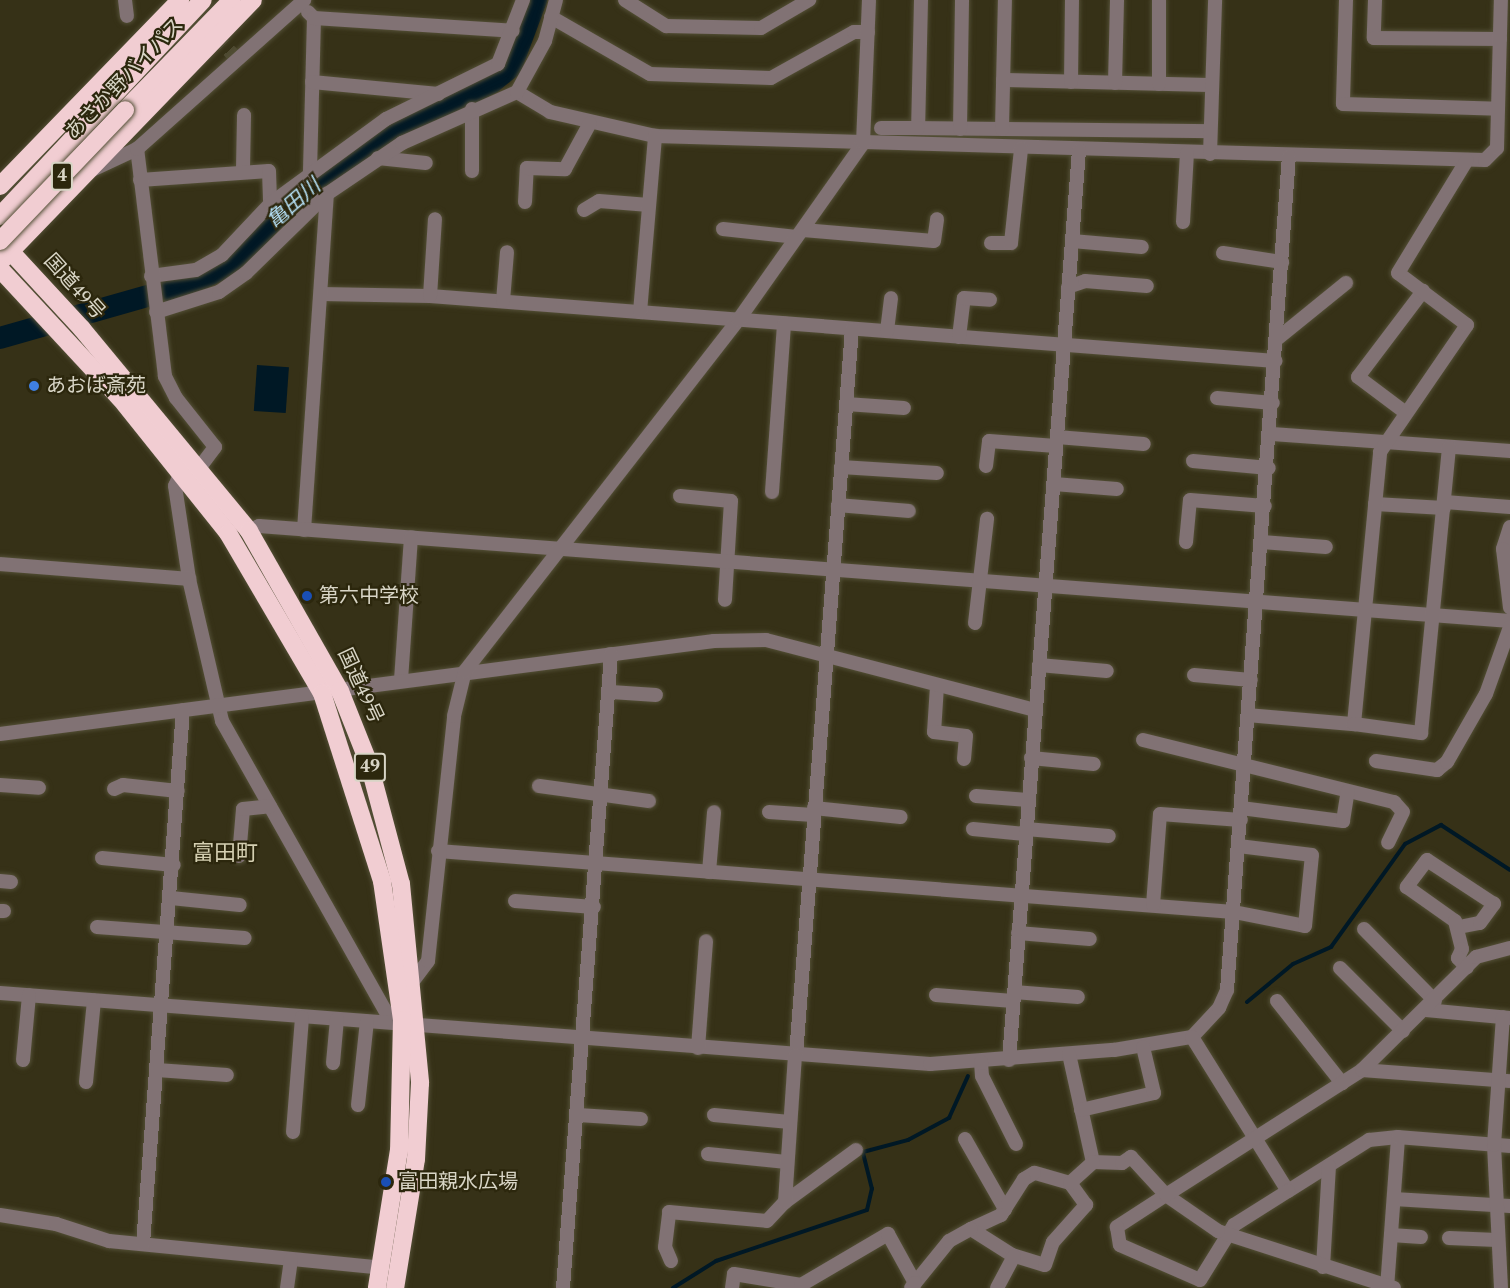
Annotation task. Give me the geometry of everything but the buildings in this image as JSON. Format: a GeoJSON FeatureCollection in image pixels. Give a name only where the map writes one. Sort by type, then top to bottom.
{"type":"FeatureCollection","features":[{"type":"Feature","properties":{"kind":"highway"},"geometry":{"type":"LineString","coordinates":[[0,186],[180,0]]}},
{"type":"Feature","properties":{"kind":"highway","name":"あさか野バイパス"},"geometry":{"type":"LineString","coordinates":[[3,249],[203,0]]}},
{"type":"Feature","properties":{"kind":"highway","name":"あさか野バイパス"},"geometry":{"type":"LineString","coordinates":[[0,216],[232,0]]}},
{"type":"Feature","properties":{"kind":"highway"},"geometry":{"type":"LineString","coordinates":[[3,249],[88,171],[253,0]]}},
{"type":"Feature","properties":{"kind":"highway","name":"国道49号"},"geometry":{"type":"LineString","coordinates":[[3,249],[82,328],[200,468],[249,531],[331,692],[386,820],[401,884],[412,981],[403,1022],[399,1150],[377,1288]]}},
{"type":"Feature","properties":{"kind":"highway","name":"国道49号"},"geometry":{"type":"LineString","coordinates":[[0,268],[181,473],[228,533],[331,692],[382,881],[403,1022],[416,1159],[395,1288]]}},
{"type":"Feature","properties":{"kind":"street"},"geometry":{"type":"LineString","coordinates":[[125,0],[127,16]]}},
{"type":"Feature","properties":{"kind":"street"},"geometry":{"type":"LineString","coordinates":[[151,280],[196,270],[222,255],[270,204],[310,172],[386,119],[498,63],[513,31],[523,0]]}},
{"type":"Feature","properties":{"kind":"street"},"geometry":{"type":"LineString","coordinates":[[156,312],[219,292],[246,273],[327,194],[378,158],[472,110],[517,92],[533,70],[556,0]]}},
{"type":"Feature","properties":{"kind":"street"},"geometry":{"type":"LineString","coordinates":[[625,0],[666,26],[761,28],[810,0]]}},
{"type":"Feature","properties":{"kind":"street"},"geometry":{"type":"LineString","coordinates":[[412,981],[428,960],[438,851],[457,698],[465,671],[556,548],[739,319],[863,144],[869,0]]}},
{"type":"Feature","properties":{"kind":"street"},"geometry":{"type":"LineString","coordinates":[[918,128],[921,0]]}},
{"type":"Feature","properties":{"kind":"street"},"geometry":{"type":"LineString","coordinates":[[960,129],[962,0]]}},
{"type":"Feature","properties":{"kind":"street"},"geometry":{"type":"LineString","coordinates":[[1002,129],[1005,0]]}},
{"type":"Feature","properties":{"kind":"street"},"geometry":{"type":"LineString","coordinates":[[1071,82],[1072,0]]}},
{"type":"Feature","properties":{"kind":"street"},"geometry":{"type":"LineString","coordinates":[[1115,82],[1117,0]]}},
{"type":"Feature","properties":{"kind":"street"},"geometry":{"type":"LineString","coordinates":[[1159,0],[1159,84]]}},
{"type":"Feature","properties":{"kind":"street"},"geometry":{"type":"LineString","coordinates":[[1210,154],[1215,0]]}},
{"type":"Feature","properties":{"kind":"street"},"geometry":{"type":"LineString","coordinates":[[1347,0],[1343,104],[1498,109]]}},
{"type":"Feature","properties":{"kind":"street"},"geometry":{"type":"LineString","coordinates":[[1375,0],[1374,38],[1500,39]]}},
{"type":"Feature","properties":{"kind":"street"},"geometry":{"type":"LineString","coordinates":[[517,92],[529,104],[590,123],[655,136],[1079,151],[1467,160],[1492,157],[1504,132],[1498,109],[1505,65],[1500,39],[1501,0]]}},
{"type":"Feature","properties":{"kind":"street"},"geometry":{"type":"LineString","coordinates":[[88,171],[137,149],[302,3],[314,18],[310,172]]}},
{"type":"Feature","properties":{"kind":"street"},"geometry":{"type":"LineString","coordinates":[[552,17],[650,74],[771,78],[854,32],[868,32]]}},
{"type":"Feature","properties":{"kind":"street"},"geometry":{"type":"LineString","coordinates":[[314,18],[513,31]]}},
{"type":"Feature","properties":{"kind":"street"},"geometry":{"type":"LineString","coordinates":[[1004,81],[1212,85]]}},
{"type":"Feature","properties":{"kind":"street"},"geometry":{"type":"LineString","coordinates":[[312,82],[438,94]]}},
{"type":"Feature","properties":{"kind":"street"},"geometry":{"type":"LineString","coordinates":[[472,110],[472,171]]}},
{"type":"Feature","properties":{"kind":"street"},"geometry":{"type":"LineString","coordinates":[[243,169],[244,115]]}},
{"type":"Feature","properties":{"kind":"street"},"geometry":{"type":"LineString","coordinates":[[525,202],[527,168],[565,169],[590,123]]}},
{"type":"Feature","properties":{"kind":"street"},"geometry":{"type":"LineString","coordinates":[[881,128],[1210,131]]}},
{"type":"Feature","properties":{"kind":"street"},"geometry":{"type":"LineString","coordinates":[[640,312],[655,136]]}},
{"type":"Feature","properties":{"kind":"street"},"geometry":{"type":"LineString","coordinates":[[991,243],[1011,243],[1021,148]]}},
{"type":"Feature","properties":{"kind":"street"},"geometry":{"type":"LineString","coordinates":[[137,149],[151,280],[165,375],[176,399],[215,447],[200,468]]}},
{"type":"Feature","properties":{"kind":"street"},"geometry":{"type":"LineString","coordinates":[[1009,1060],[1079,151]]}},
{"type":"Feature","properties":{"kind":"street"},"geometry":{"type":"LineString","coordinates":[[1183,222],[1187,153]]}},
{"type":"Feature","properties":{"kind":"street"},"geometry":{"type":"LineString","coordinates":[[0,993],[163,1007],[403,1022],[795,1055],[981,1062],[1143,1047],[1192,1037],[1219,1008],[1227,990],[1272,434],[1289,156]]}},
{"type":"Feature","properties":{"kind":"street"},"geometry":{"type":"LineString","coordinates":[[378,158],[426,163]]}},
{"type":"Feature","properties":{"kind":"street"},"geometry":{"type":"LineString","coordinates":[[1354,724],[1383,443],[1467,325],[1398,273],[1467,160]]}},
{"type":"Feature","properties":{"kind":"street"},"geometry":{"type":"LineString","coordinates":[[140,180],[243,169],[269,171],[270,204]]}},
{"type":"Feature","properties":{"kind":"street"},"geometry":{"type":"LineString","coordinates":[[304,530],[327,194]]}},
{"type":"Feature","properties":{"kind":"street"},"geometry":{"type":"LineString","coordinates":[[584,210],[599,201],[649,205]]}},
{"type":"Feature","properties":{"kind":"street"},"geometry":{"type":"LineString","coordinates":[[430,296],[435,219]]}},
{"type":"Feature","properties":{"kind":"street"},"geometry":{"type":"LineString","coordinates":[[723,229],[934,241],[938,219]]}},
{"type":"Feature","properties":{"kind":"street"},"geometry":{"type":"LineString","coordinates":[[1072,241],[1142,247]]}},
{"type":"Feature","properties":{"kind":"street"},"geometry":{"type":"LineString","coordinates":[[503,301],[507,252]]}},
{"type":"Feature","properties":{"kind":"street"},"geometry":{"type":"LineString","coordinates":[[1223,253],[1282,262]]}},
{"type":"Feature","properties":{"kind":"street"},"geometry":{"type":"LineString","coordinates":[[1068,287],[1085,281],[1147,286]]}},
{"type":"Feature","properties":{"kind":"street"},"geometry":{"type":"LineString","coordinates":[[1277,339],[1346,283]]}},
{"type":"Feature","properties":{"kind":"street"},"geometry":{"type":"LineString","coordinates":[[1406,413],[1358,377],[1423,291]]}},
{"type":"Feature","properties":{"kind":"street"},"geometry":{"type":"LineString","coordinates":[[321,294],[430,296],[503,301],[1276,361]]}},
{"type":"Feature","properties":{"kind":"street"},"geometry":{"type":"LineString","coordinates":[[887,331],[891,298]]}},
{"type":"Feature","properties":{"kind":"street"},"geometry":{"type":"LineString","coordinates":[[959,337],[964,298],[990,300]]}},
{"type":"Feature","properties":{"kind":"street"},"geometry":{"type":"LineString","coordinates":[[772,492],[784,323]]}},
{"type":"Feature","properties":{"kind":"street"},"geometry":{"type":"LineString","coordinates":[[785,1202],[852,329]]}},
{"type":"Feature","properties":{"kind":"street"},"geometry":{"type":"LineString","coordinates":[[1217,398],[1274,403]]}},
{"type":"Feature","properties":{"kind":"street"},"geometry":{"type":"LineString","coordinates":[[846,404],[904,408]]}},
{"type":"Feature","properties":{"kind":"street"},"geometry":{"type":"LineString","coordinates":[[1272,434],[1510,451]]}},
{"type":"Feature","properties":{"kind":"street"},"geometry":{"type":"LineString","coordinates":[[986,466],[989,441],[1144,444]]}},
{"type":"Feature","properties":{"kind":"street"},"geometry":{"type":"LineString","coordinates":[[1248,715],[1354,724],[1421,733],[1449,447]]}},
{"type":"Feature","properties":{"kind":"street"},"geometry":{"type":"LineString","coordinates":[[1193,461],[1269,468]]}},
{"type":"Feature","properties":{"kind":"street"},"geometry":{"type":"LineString","coordinates":[[841,467],[937,473]]}},
{"type":"Feature","properties":{"kind":"street"},"geometry":{"type":"LineString","coordinates":[[181,473],[176,486],[189,579],[216,705],[270,806],[403,1022]]}},
{"type":"Feature","properties":{"kind":"street"},"geometry":{"type":"LineString","coordinates":[[1054,483],[1118,489]]}},
{"type":"Feature","properties":{"kind":"street"},"geometry":{"type":"LineString","coordinates":[[680,496],[731,501],[725,600]]}},
{"type":"Feature","properties":{"kind":"street"},"geometry":{"type":"LineString","coordinates":[[1186,542],[1190,500],[1265,506]]}},
{"type":"Feature","properties":{"kind":"street"},"geometry":{"type":"LineString","coordinates":[[1376,504],[1510,507]]}},
{"type":"Feature","properties":{"kind":"street"},"geometry":{"type":"LineString","coordinates":[[838,505],[909,511]]}},
{"type":"Feature","properties":{"kind":"street"},"geometry":{"type":"LineString","coordinates":[[975,623],[987,519]]}},
{"type":"Feature","properties":{"kind":"street"},"geometry":{"type":"LineString","coordinates":[[249,531],[259,526],[1433,617],[1510,621]]}},
{"type":"Feature","properties":{"kind":"street"},"geometry":{"type":"LineString","coordinates":[[1510,526],[1503,549],[1510,608]]}},
{"type":"Feature","properties":{"kind":"street"},"geometry":{"type":"LineString","coordinates":[[401,680],[411,537]]}},
{"type":"Feature","properties":{"kind":"street"},"geometry":{"type":"LineString","coordinates":[[1262,542],[1326,547]]}},
{"type":"Feature","properties":{"kind":"street"},"geometry":{"type":"LineString","coordinates":[[0,564],[189,579]]}},
{"type":"Feature","properties":{"kind":"street"},"geometry":{"type":"LineString","coordinates":[[1376,761],[1437,770],[1447,762],[1486,694],[1510,627]]}},
{"type":"Feature","properties":{"kind":"street"},"geometry":{"type":"LineString","coordinates":[[0,734],[331,692],[465,671],[611,654],[766,640],[1035,710]]}},
{"type":"Feature","properties":{"kind":"street"},"geometry":{"type":"LineString","coordinates":[[563,1288],[604,794],[611,692],[611,654]]}},
{"type":"Feature","properties":{"kind":"street"},"geometry":{"type":"LineString","coordinates":[[1040,665],[1107,671]]}},
{"type":"Feature","properties":{"kind":"street"},"geometry":{"type":"LineString","coordinates":[[1194,675],[1251,680]]}},
{"type":"Feature","properties":{"kind":"street"},"geometry":{"type":"LineString","coordinates":[[937,686],[934,732],[966,736],[964,759]]}},
{"type":"Feature","properties":{"kind":"street"},"geometry":{"type":"LineString","coordinates":[[611,692],[656,695]]}},
{"type":"Feature","properties":{"kind":"street"},"geometry":{"type":"LineString","coordinates":[[143,1244],[174,865],[183,710]]}},
{"type":"Feature","properties":{"kind":"street"},"geometry":{"type":"LineString","coordinates":[[1143,740],[1348,791],[1402,807],[1388,843]]}},
{"type":"Feature","properties":{"kind":"street"},"geometry":{"type":"LineString","coordinates":[[1031,758],[1094,764]]}},
{"type":"Feature","properties":{"kind":"street"},"geometry":{"type":"LineString","coordinates":[[0,785],[39,788]]}},
{"type":"Feature","properties":{"kind":"street"},"geometry":{"type":"LineString","coordinates":[[114,789],[123,785],[178,791]]}},
{"type":"Feature","properties":{"kind":"street"},"geometry":{"type":"LineString","coordinates":[[539,786],[649,801]]}},
{"type":"Feature","properties":{"kind":"street"},"geometry":{"type":"LineString","coordinates":[[1153,906],[1160,814],[1241,814],[1343,821],[1348,791]]}},
{"type":"Feature","properties":{"kind":"street"},"geometry":{"type":"LineString","coordinates":[[976,796],[1028,800]]}},
{"type":"Feature","properties":{"kind":"street"},"geometry":{"type":"LineString","coordinates":[[239,856],[243,809],[270,806]]}},
{"type":"Feature","properties":{"kind":"street"},"geometry":{"type":"LineString","coordinates":[[709,872],[714,812]]}},
{"type":"Feature","properties":{"kind":"street"},"geometry":{"type":"LineString","coordinates":[[769,812],[901,817]]}},
{"type":"Feature","properties":{"kind":"street"},"geometry":{"type":"LineString","coordinates":[[973,829],[1109,836]]}},
{"type":"Feature","properties":{"kind":"street"},"geometry":{"type":"LineString","coordinates":[[438,851],[1234,912],[1305,926],[1312,855],[1239,846]]}},
{"type":"Feature","properties":{"kind":"street"},"geometry":{"type":"LineString","coordinates":[[102,858],[174,865]]}},
{"type":"Feature","properties":{"kind":"street"},"geometry":{"type":"LineString","coordinates":[[1427,860],[1494,904],[1480,923],[1459,927],[1407,887],[1427,860]]}},
{"type":"Feature","properties":{"kind":"street"},"geometry":{"type":"LineString","coordinates":[[171,898],[240,905]]}},
{"type":"Feature","properties":{"kind":"street"},"geometry":{"type":"LineString","coordinates":[[515,901],[594,907]]}},
{"type":"Feature","properties":{"kind":"street"},"geometry":{"type":"LineString","coordinates":[[97,927],[245,938]]}},
{"type":"Feature","properties":{"kind":"street"},"geometry":{"type":"LineString","coordinates":[[1459,927],[1458,958],[1467,968]]}},
{"type":"Feature","properties":{"kind":"street"},"geometry":{"type":"LineString","coordinates":[[1364,929],[1430,1006],[1506,1018],[1504,1081],[1494,1145],[1504,1206],[1497,1240],[1501,1288]]}},
{"type":"Feature","properties":{"kind":"street"},"geometry":{"type":"LineString","coordinates":[[1018,933],[1090,939]]}},
{"type":"Feature","properties":{"kind":"street"},"geometry":{"type":"LineString","coordinates":[[698,1048],[706,941]]}},
{"type":"Feature","properties":{"kind":"street"},"geometry":{"type":"LineString","coordinates":[[1510,948],[1476,957],[1430,1006],[1362,1070],[1117,1227],[1120,1245],[1200,1280],[1234,1225],[1370,1140],[1398,1137],[1510,1146]]}},
{"type":"Feature","properties":{"kind":"street"},"geometry":{"type":"LineString","coordinates":[[1340,968],[1403,1031]]}},
{"type":"Feature","properties":{"kind":"street"},"geometry":{"type":"LineString","coordinates":[[23,1060],[29,995]]}},
{"type":"Feature","properties":{"kind":"street"},"geometry":{"type":"LineString","coordinates":[[936,995],[1078,997]]}},
{"type":"Feature","properties":{"kind":"street"},"geometry":{"type":"LineString","coordinates":[[86,1082],[94,1000]]}},
{"type":"Feature","properties":{"kind":"street"},"geometry":{"type":"LineString","coordinates":[[1277,1001],[1342,1083]]}},
{"type":"Feature","properties":{"kind":"street"},"geometry":{"type":"LineString","coordinates":[[293,1132],[303,1017]]}},
{"type":"Feature","properties":{"kind":"street"},"geometry":{"type":"LineString","coordinates":[[333,1063],[337,1019]]}},
{"type":"Feature","properties":{"kind":"street"},"geometry":{"type":"LineString","coordinates":[[358,1105],[367,1021]]}},
{"type":"Feature","properties":{"kind":"street"},"geometry":{"type":"LineString","coordinates":[[1192,1037],[1288,1191]]}},
{"type":"Feature","properties":{"kind":"street"},"geometry":{"type":"LineString","coordinates":[[1082,1110],[1154,1093],[1143,1047]]}},
{"type":"Feature","properties":{"kind":"street"},"geometry":{"type":"LineString","coordinates":[[1069,1054],[1093,1162]]}},
{"type":"Feature","properties":{"kind":"street"},"geometry":{"type":"LineString","coordinates":[[981,1062],[982,1076],[1016,1144]]}},
{"type":"Feature","properties":{"kind":"street"},"geometry":{"type":"LineString","coordinates":[[157,1070],[226,1075]]}},
{"type":"Feature","properties":{"kind":"street"},"geometry":{"type":"LineString","coordinates":[[1362,1070],[1504,1081]]}},
{"type":"Feature","properties":{"kind":"street"},"geometry":{"type":"LineString","coordinates":[[578,1115],[641,1119]]}},
{"type":"Feature","properties":{"kind":"street"},"geometry":{"type":"LineString","coordinates":[[714,1115],[790,1122]]}},
{"type":"Feature","properties":{"kind":"street"},"geometry":{"type":"LineString","coordinates":[[1070,1183],[1093,1162],[1122,1163],[1131,1157],[1166,1195],[1229,1235],[1389,1287],[1398,1137]]}},
{"type":"Feature","properties":{"kind":"street"},"geometry":{"type":"LineString","coordinates":[[965,1139],[1005,1209]]}},
{"type":"Feature","properties":{"kind":"street"},"geometry":{"type":"LineString","coordinates":[[671,1261],[665,1247],[669,1212],[767,1221],[785,1202],[856,1150]]}},
{"type":"Feature","properties":{"kind":"street"},"geometry":{"type":"LineString","coordinates":[[708,1154],[788,1162]]}},
{"type":"Feature","properties":{"kind":"street"},"geometry":{"type":"LineString","coordinates":[[1323,1267],[1329,1166]]}},
{"type":"Feature","properties":{"kind":"street"},"geometry":{"type":"LineString","coordinates":[[732,1288],[734,1274],[801,1285],[888,1234],[913,1286],[950,1241],[1005,1209],[1024,1179],[1034,1173],[1070,1183],[1086,1205],[1053,1242],[1046,1265],[1014,1256],[971,1229]]}},
{"type":"Feature","properties":{"kind":"street"},"geometry":{"type":"LineString","coordinates":[[1394,1199],[1504,1206]]}},
{"type":"Feature","properties":{"kind":"street"},"geometry":{"type":"LineString","coordinates":[[0,1215],[143,1244],[382,1268]]}},
{"type":"Feature","properties":{"kind":"street"},"geometry":{"type":"LineString","coordinates":[[1391,1235],[1421,1237]]}},
{"type":"Feature","properties":{"kind":"street"},"geometry":{"type":"LineString","coordinates":[[1449,1238],[1497,1240]]}},
{"type":"Feature","properties":{"kind":"street"},"geometry":{"type":"LineString","coordinates":[[997,1288],[1014,1256]]}},
{"type":"Feature","properties":{"kind":"street"},"geometry":{"type":"LineString","coordinates":[[287,1288],[291,1259]]}},
{"type":"Feature","properties":{"kind":"water"},"geometry":{"type":"Polygon","coordinates":[[[257,365],[289,367],[286,413],[254,411],[257,365]]]}},
{"type":"Feature","properties":{"kind":"waterway","name":"亀田川"},"geometry":{"type":"LineString","coordinates":[[0,338],[190,284],[231,265],[291,201],[356,154],[491,83],[511,67],[536,0]]}},
{"type":"Feature","properties":{"kind":"waterway"},"geometry":{"type":"LineString","coordinates":[[1247,1002],[1293,964],[1331,947],[1405,844],[1441,825],[1510,870]]}},
{"type":"Feature","properties":{"kind":"waterway"},"geometry":{"type":"LineString","coordinates":[[673,1288],[716,1261],[867,1210],[872,1189],[863,1152],[908,1140],[949,1118],[968,1076]]}},
{"type":"Feature","properties":{"kind":"tunnel"},"geometry":{"type":"LineString","coordinates":[[185,5],[240,62]]}},
{"type":"Feature","properties":{"kind":"place","name":"あおば斎苑"},"geometry":{"type":"Point","coordinates":[34,386]}},
{"type":"Feature","properties":{"kind":"place","name":"第六中学校"},"geometry":{"type":"Point","coordinates":[307,596]}},
{"type":"Feature","properties":{"kind":"place","name":"富田親水広場"},"geometry":{"type":"Point","coordinates":[386,1182]}},
{"type":"Feature","properties":{"kind":"district","name":"富田町"},"geometry":{"type":"Point","coordinates":[225,854]}}]}
